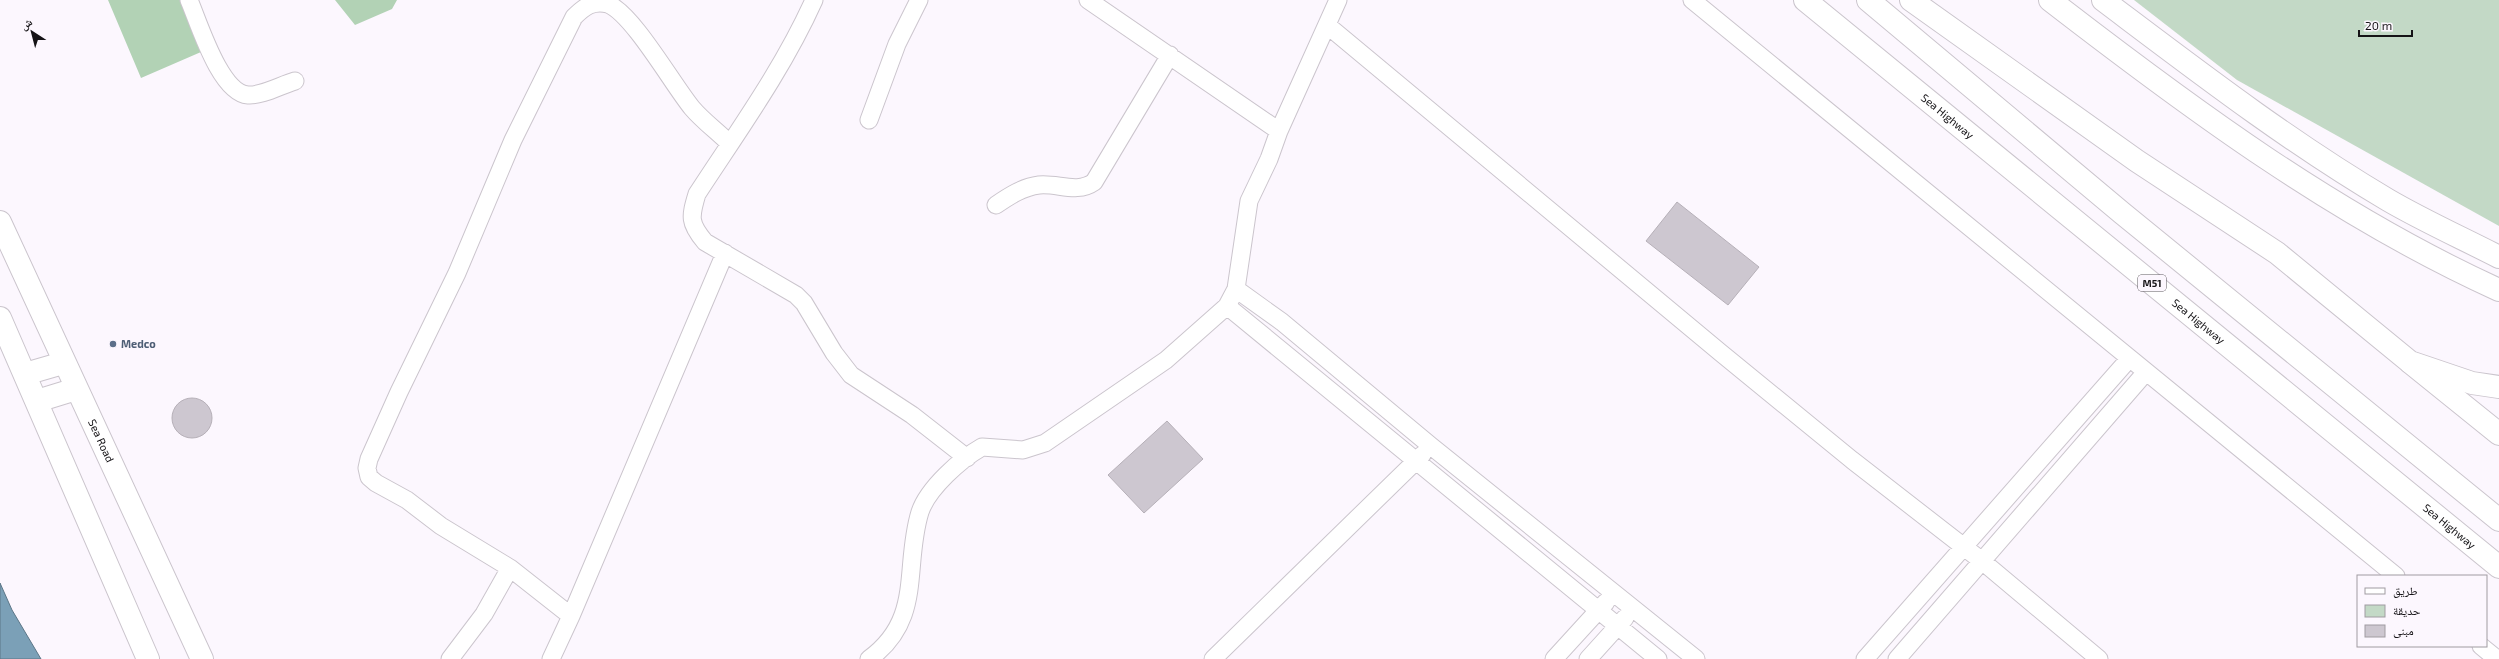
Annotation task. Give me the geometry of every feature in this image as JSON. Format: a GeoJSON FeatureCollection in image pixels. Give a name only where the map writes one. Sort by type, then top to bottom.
{"type":"FeatureCollection","features":[{"type":"Feature","properties":{"kind":"main road","name":"Sea Highway"},"geometry":{"type":"LineString","coordinates":[[1804,0],[2499,567]]}},
{"type":"Feature","properties":{"kind":"main road"},"geometry":{"type":"LineString","coordinates":[[1868,0],[2122,213],[2499,520]]}},
{"type":"Feature","properties":{"kind":"main road"},"geometry":{"type":"LineString","coordinates":[[1911,0],[2137,161],[2277,253],[2499,434]]}},
{"type":"Feature","properties":{"kind":"main road"},"geometry":{"type":"LineString","coordinates":[[2050,0],[2222,127],[2322,194],[2401,241],[2499,290]]}},
{"type":"Feature","properties":{"kind":"main road"},"geometry":{"type":"LineString","coordinates":[[2103,0],[2252,112],[2332,165],[2417,216],[2499,256]]}},
{"type":"Feature","properties":{"kind":"main road","name":"Sea Road"},"geometry":{"type":"LineString","coordinates":[[0,222],[63,363],[202,659]]}},
{"type":"Feature","properties":{"kind":"main road"},"geometry":{"type":"LineString","coordinates":[[0,318],[148,659]]}},
{"type":"Feature","properties":{"kind":"main road"},"geometry":{"type":"LineString","coordinates":[[2410,362],[2478,385],[2499,386]]}},
{"type":"Feature","properties":{"kind":"main road"},"geometry":{"type":"LineString","coordinates":[[25,374],[63,363]]}},
{"type":"Feature","properties":{"kind":"main road"},"geometry":{"type":"LineString","coordinates":[[37,401],[76,389]]}},
{"type":"Feature","properties":{"kind":"street"},"geometry":{"type":"LineString","coordinates":[[189,0],[223,78],[234,91],[248,95],[294,81]]}},
{"type":"Feature","properties":{"kind":"street"},"geometry":{"type":"LineString","coordinates":[[814,0],[801,28],[769,85],[697,194],[691,214],[695,230],[705,242],[796,295],[807,307],[837,358],[851,375],[912,415],[967,458]]}},
{"type":"Feature","properties":{"kind":"street"},"geometry":{"type":"LineString","coordinates":[[869,120],[897,44],[919,0]]}},
{"type":"Feature","properties":{"kind":"street"},"geometry":{"type":"LineString","coordinates":[[1088,0],[1279,131]]}},
{"type":"Feature","properties":{"kind":"street"},"geometry":{"type":"LineString","coordinates":[[869,659],[889,641],[899,628],[906,608],[917,527],[928,495],[967,458],[982,447],[1023,450],[1045,442],[1166,360],[1227,306],[1236,289],[1246,212],[1279,131],[1338,0]]}},
{"type":"Feature","properties":{"kind":"street"},"geometry":{"type":"LineString","coordinates":[[1692,0],[1872,145],[2146,372],[2395,575]]}},
{"type":"Feature","properties":{"kind":"street"},"geometry":{"type":"LineString","coordinates":[[572,616],[510,568],[441,526],[407,500],[376,483],[369,477],[367,468],[398,392],[457,273],[513,140],[574,17],[584,7],[595,2],[620,5],[693,109],[730,144]]}},
{"type":"Feature","properties":{"kind":"street"},"geometry":{"type":"LineString","coordinates":[[1327,25],[1721,353],[1982,561],[2098,659]]}},
{"type":"Feature","properties":{"kind":"street"},"geometry":{"type":"LineString","coordinates":[[996,205],[1029,187],[1046,184],[1083,188],[1094,182],[1170,55]]}},
{"type":"Feature","properties":{"kind":"street"},"geometry":{"type":"LineString","coordinates":[[551,659],[572,616],[724,254]]}},
{"type":"Feature","properties":{"kind":"street"},"geometry":{"type":"LineString","coordinates":[[1236,289],[1282,322],[1431,446],[1696,659]]}},
{"type":"Feature","properties":{"kind":"street"},"geometry":{"type":"LineString","coordinates":[[1227,306],[1415,462],[1658,659]]}},
{"type":"Feature","properties":{"kind":"street"},"geometry":{"type":"LineString","coordinates":[[1865,659],[1962,546],[2129,358]]}},
{"type":"Feature","properties":{"kind":"street"},"geometry":{"type":"LineString","coordinates":[[1897,659],[2146,372]]}},
{"type":"Feature","properties":{"kind":"street"},"geometry":{"type":"LineString","coordinates":[[1213,659],[1431,446]]}},
{"type":"Feature","properties":{"kind":"street"},"geometry":{"type":"LineString","coordinates":[[450,659],[484,614],[510,568]]}},
{"type":"Feature","properties":{"kind":"street"},"geometry":{"type":"LineString","coordinates":[[1554,659],[1614,593]]}},
{"type":"Feature","properties":{"kind":"street"},"geometry":{"type":"LineString","coordinates":[[1588,659],[1633,608]]}},
{"type":"Feature","properties":{"kind":"street"},"geometry":{"type":"LineString","coordinates":[[2482,647],[2497,659]]}},
{"type":"Feature","properties":{"kind":"green space"},"geometry":{"type":"Polygon","coordinates":[[[108,0],[187,0],[201,52],[141,78],[108,0]]]}},
{"type":"Feature","properties":{"kind":"green space"},"geometry":{"type":"Polygon","coordinates":[[[335,0],[397,0],[392,9],[355,25],[335,0]]]}},
{"type":"Feature","properties":{"kind":"green space"},"geometry":{"type":"Polygon","coordinates":[[[2134,0],[2499,0],[2499,226],[2237,80],[2134,0]]]}},
{"type":"Feature","properties":{"kind":"water"},"geometry":{"type":"Polygon","coordinates":[[[0,583],[12,610],[41,659],[0,659],[0,583]]]}},
{"type":"Feature","properties":{"kind":"building"},"geometry":{"type":"Polygon","coordinates":[[[1677,202],[1759,267],[1728,305],[1646,241],[1677,202]]]}},
{"type":"Feature","properties":{"kind":"building"},"geometry":{"type":"Polygon","coordinates":[[[188,398],[196,398],[203,401],[209,407],[212,418],[209,429],[203,435],[196,438],[188,438],[181,435],[175,429],[172,422],[172,414],[175,407],[181,401],[188,398]]]}},
{"type":"Feature","properties":{"kind":"building"},"geometry":{"type":"Polygon","coordinates":[[[1167,421],[1203,459],[1144,513],[1108,475],[1167,421]]]}},
{"type":"Feature","properties":{"kind":"place","name":"Medco"},"geometry":{"type":"Point","coordinates":[113,344]}}]}
